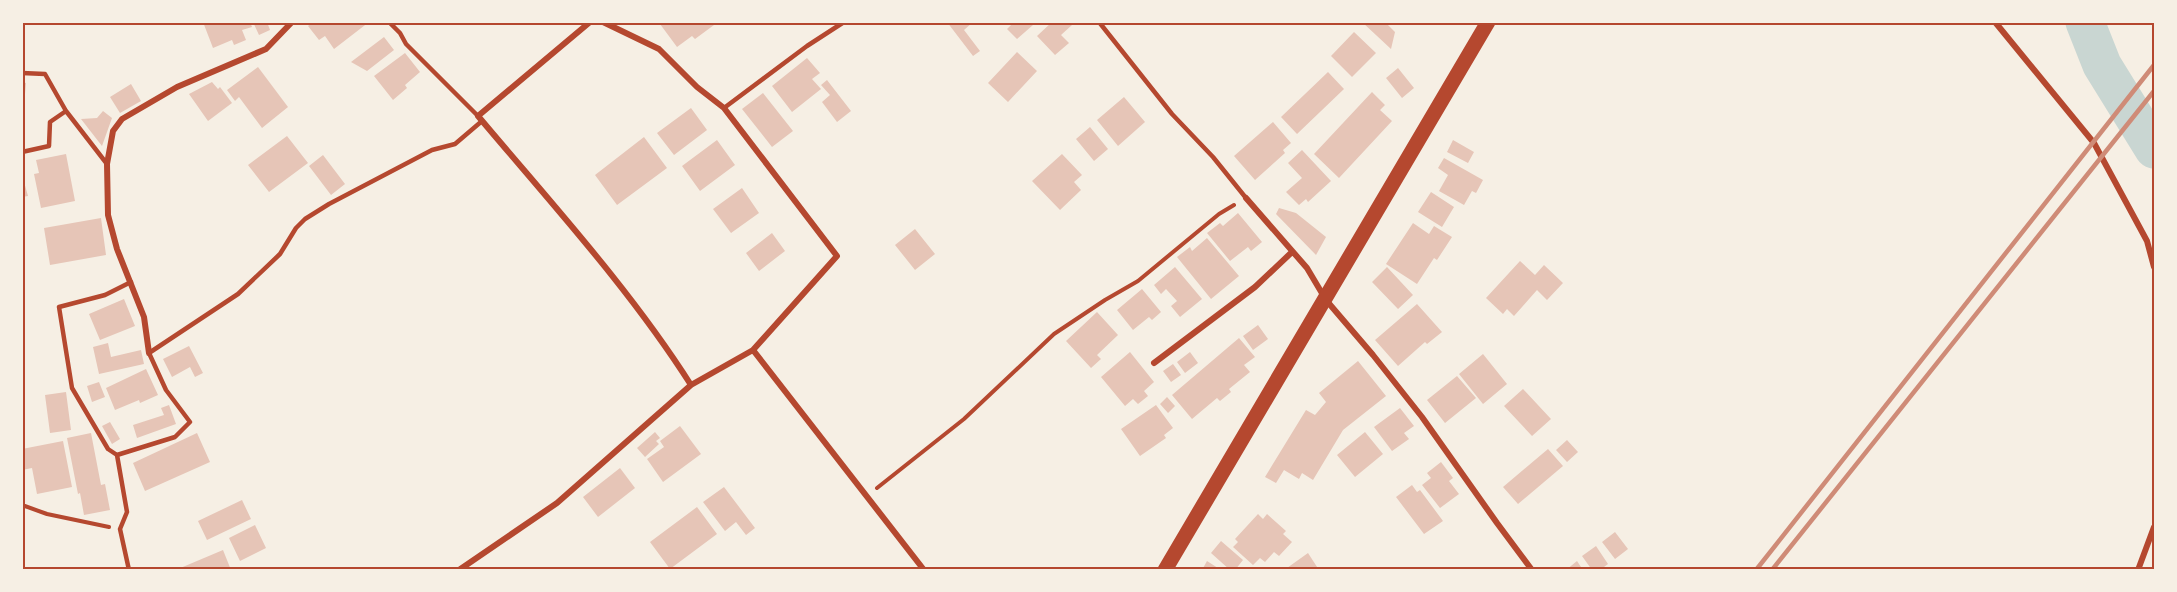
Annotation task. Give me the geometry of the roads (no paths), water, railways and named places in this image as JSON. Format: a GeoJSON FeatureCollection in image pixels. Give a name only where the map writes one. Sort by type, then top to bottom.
{"type":"FeatureCollection","features":[{"type":"Feature","properties":{"kind":"main road"},"geometry":{"type":"LineString","coordinates":[[1165,570],[1488,22]]}},
{"type":"Feature","properties":{"kind":"street"},"geometry":{"type":"LineString","coordinates":[[149,353],[144,317],[117,249],[108,215],[107,164],[114,131],[122,119],[177,87],[266,49],[292,22]]}},
{"type":"Feature","properties":{"kind":"street"},"geometry":{"type":"LineString","coordinates":[[590,22],[480,118],[584,241],[669,351],[691,385]]}},
{"type":"Feature","properties":{"kind":"street"},"geometry":{"type":"LineString","coordinates":[[459,570],[557,503],[691,385],[753,350],[837,256],[724,108],[697,87],[659,49],[603,22]]}},
{"type":"Feature","properties":{"kind":"street"},"geometry":{"type":"LineString","coordinates":[[1995,22],[2094,143],[2151,241],[2154,267]]}},
{"type":"Feature","properties":{"kind":"street"},"geometry":{"type":"LineString","coordinates":[[1246,198],[1307,268],[1326,300],[1422,417],[1532,570]]}},
{"type":"Feature","properties":{"kind":"street"},"geometry":{"type":"LineString","coordinates":[[1154,363],[1255,287],[1292,252]]}},
{"type":"Feature","properties":{"kind":"street"},"geometry":{"type":"LineString","coordinates":[[753,350],[924,570]]}},
{"type":"Feature","properties":{"kind":"street"},"geometry":{"type":"LineString","coordinates":[[2138,570],[2154,526]]}},
{"type":"Feature","properties":{"kind":"lane"},"geometry":{"type":"LineString","coordinates":[[117,455],[175,437],[190,422],[166,390],[149,353],[238,294],[279,254],[296,228],[305,219],[328,204],[432,150],[455,144],[480,118],[406,44],[400,33],[389,22]]}},
{"type":"Feature","properties":{"kind":"lane"},"geometry":{"type":"LineString","coordinates":[[724,108],[807,46],[844,22]]}},
{"type":"Feature","properties":{"kind":"lane"},"geometry":{"type":"LineString","coordinates":[[1099,22],[1172,114],[1213,157],[1246,198]]}},
{"type":"Feature","properties":{"kind":"lane"},"geometry":{"type":"LineString","coordinates":[[22,74],[45,74],[66,111],[107,164]]}},
{"type":"Feature","properties":{"kind":"lane"},"geometry":{"type":"LineString","coordinates":[[22,152],[49,146],[50,122],[66,111]]}},
{"type":"Feature","properties":{"kind":"lane"},"geometry":{"type":"LineString","coordinates":[[129,570],[120,529],[127,512],[117,455],[108,449],[72,388],[59,307],[105,295],[131,282]]}},
{"type":"Feature","properties":{"kind":"waterway"},"geometry":{"type":"LineString","coordinates":[[2085,22],[2102,65],[2154,149]]}},
{"type":"Feature","properties":{"kind":"railway"},"geometry":{"type":"LineString","coordinates":[[1756,570],[2154,65]]}},
{"type":"Feature","properties":{"kind":"railway"},"geometry":{"type":"LineString","coordinates":[[1772,570],[2154,91]]}}]}
